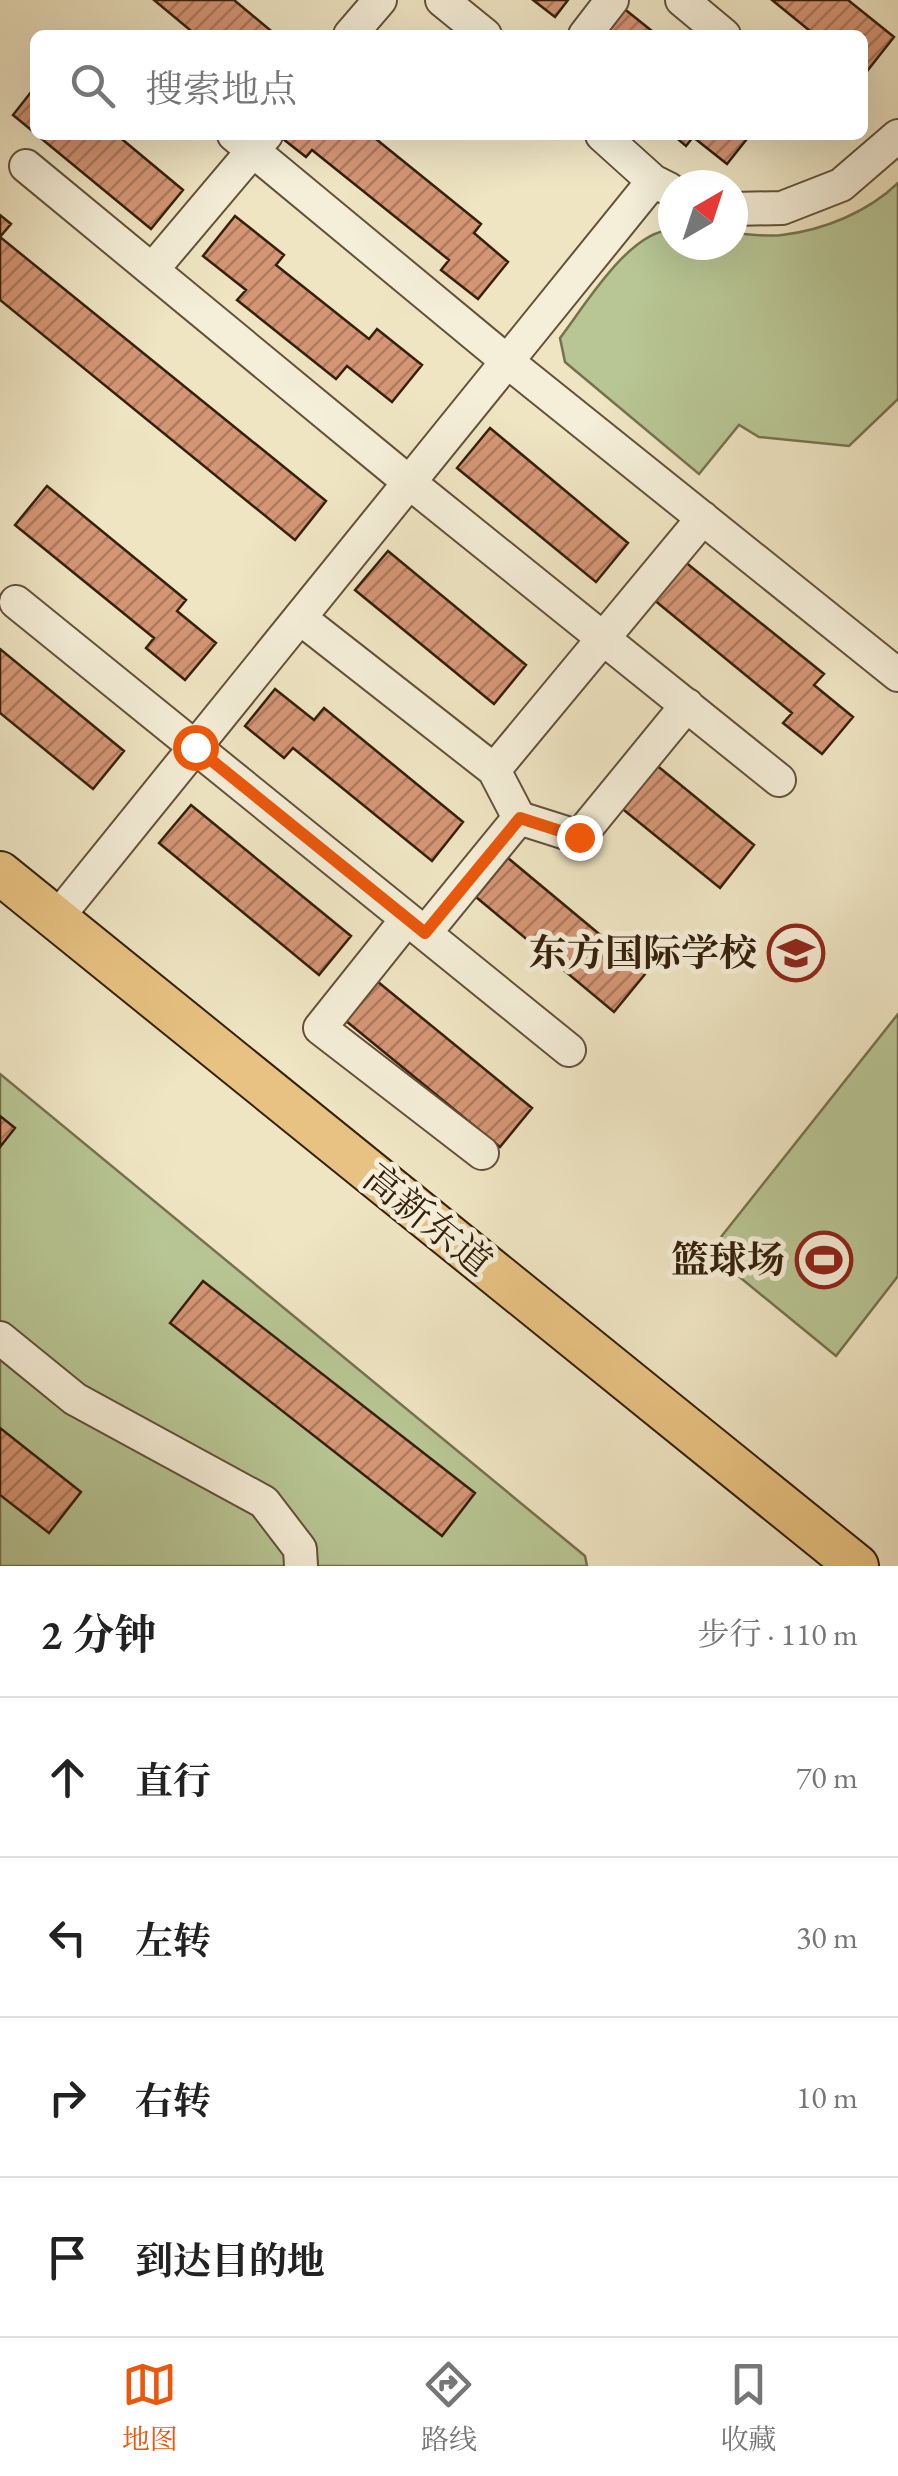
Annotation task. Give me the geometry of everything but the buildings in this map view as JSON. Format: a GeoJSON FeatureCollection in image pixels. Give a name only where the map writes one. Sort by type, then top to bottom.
{"type":"FeatureCollection","features":[{"type":"Feature","properties":{"kind":"main road","name":"高新东道"},"geometry":{"type":"LineString","coordinates":[[0,873],[857,1566]]}},
{"type":"Feature","properties":{"kind":"street"},"geometry":{"type":"LineString","coordinates":[[354,30],[380,0]]}},
{"type":"Feature","properties":{"kind":"street"},"geometry":{"type":"LineString","coordinates":[[442,0],[479,30]]}},
{"type":"Feature","properties":{"kind":"street"},"geometry":{"type":"LineString","coordinates":[[589,30],[612,0]]}},
{"type":"Feature","properties":{"kind":"street"},"geometry":{"type":"LineString","coordinates":[[682,0],[718,30]]}},
{"type":"Feature","properties":{"kind":"street"},"geometry":{"type":"LineString","coordinates":[[748,209],[782,208],[841,186],[898,136]]}},
{"type":"Feature","properties":{"kind":"street"},"geometry":{"type":"LineString","coordinates":[[152,270],[251,140],[508,362],[898,675]]}},
{"type":"Feature","properties":{"kind":"street"},"geometry":{"type":"LineString","coordinates":[[608,140],[658,182]]}},
{"type":"Feature","properties":{"kind":"street"},"geometry":{"type":"LineString","coordinates":[[26,166],[410,483],[780,780]]}},
{"type":"Feature","properties":{"kind":"street"},"geometry":{"type":"LineString","coordinates":[[56,919],[508,362],[658,192]]}},
{"type":"Feature","properties":{"kind":"street"},"geometry":{"type":"LineString","coordinates":[[494,770],[703,518]]}},
{"type":"Feature","properties":{"kind":"street"},"geometry":{"type":"LineString","coordinates":[[16,602],[569,1050]]}},
{"type":"Feature","properties":{"kind":"street"},"geometry":{"type":"LineString","coordinates":[[300,618],[494,770],[520,818],[579,837],[687,705]]}},
{"type":"Feature","properties":{"kind":"street"},"geometry":{"type":"LineString","coordinates":[[482,1153],[320,1028],[520,818]]}},
{"type":"Feature","properties":{"kind":"street"},"geometry":{"type":"LineString","coordinates":[[0,1338],[74,1400],[264,1502],[300,1549],[301,1566]]}},
{"type":"Feature","properties":{"kind":"green space"},"geometry":{"type":"Polygon","coordinates":[[[898,183],[898,399],[849,446],[759,437],[739,425],[699,474],[565,362],[560,338],[609,272],[641,242],[657,233],[658,260],[748,260],[748,234],[798,233],[829,224],[898,183]]]}},
{"type":"Feature","properties":{"kind":"green space"},"geometry":{"type":"Polygon","coordinates":[[[898,1014],[898,1276],[836,1356],[709,1252],[898,1014]]]}},
{"type":"Feature","properties":{"kind":"green space"},"geometry":{"type":"Polygon","coordinates":[[[0,1074],[585,1556],[587,1566],[0,1566],[0,1074]]]}},
{"type":"Feature","properties":{"kind":"place","name":"东方国际学校"},"geometry":{"type":"Point","coordinates":[796,953]}},
{"type":"Feature","properties":{"kind":"place","name":"篮球场"},"geometry":{"type":"Point","coordinates":[824,1260]}},
{"type":"Feature","properties":{"kind":"route"},"geometry":{"type":"LineString","coordinates":[[195,747],[425,933],[520,818],[579,837]]}}]}
